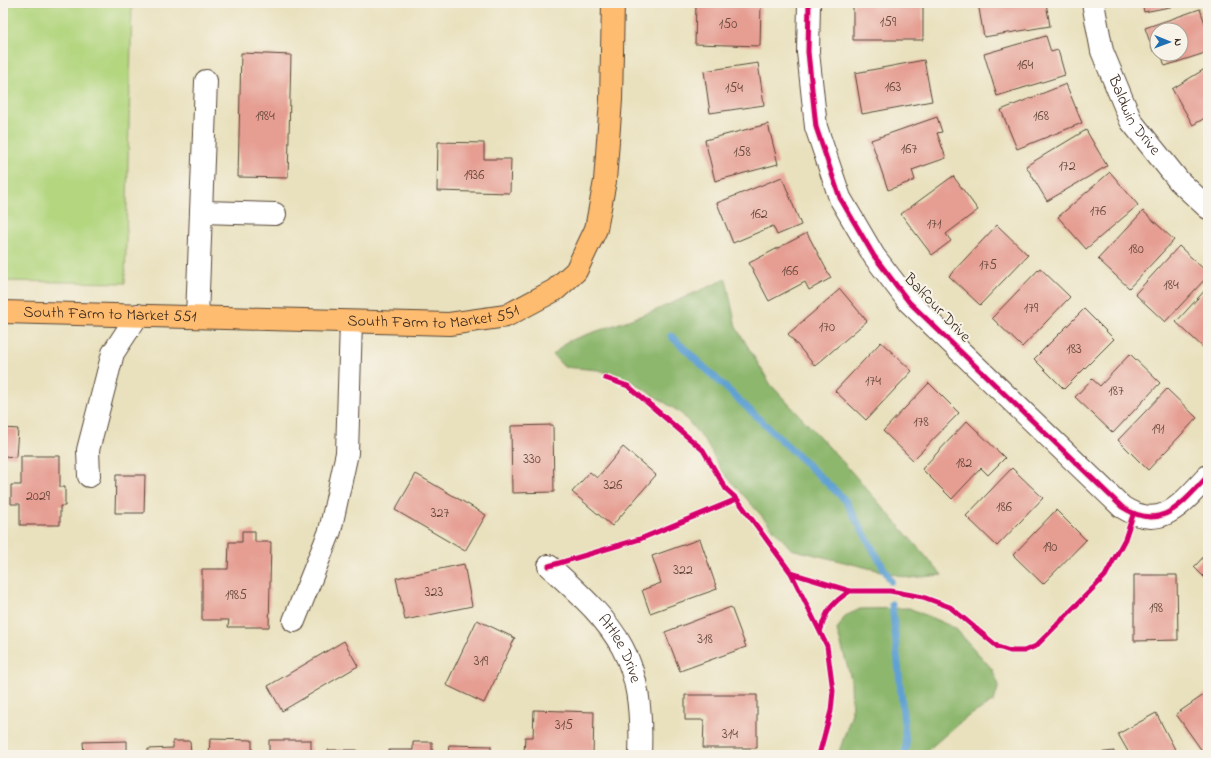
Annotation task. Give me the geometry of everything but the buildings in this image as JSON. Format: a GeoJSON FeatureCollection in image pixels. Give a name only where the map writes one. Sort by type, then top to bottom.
{"type":"FeatureCollection","features":[{"type":"Feature","properties":{"kind":"main road","name":"South Farm to Market 551"},"geometry":{"type":"LineString","coordinates":[[3,312],[449,324],[506,316],[554,290],[576,271],[596,229],[605,181],[611,100],[613,3]]}},
{"type":"Feature","properties":{"kind":"street","name":"Balfour Drive"},"geometry":{"type":"LineString","coordinates":[[809,3],[808,52],[816,127],[840,198],[874,256],[909,302],[1122,508],[1133,515],[1146,518],[1160,517],[1172,512],[1208,476]]}},
{"type":"Feature","properties":{"kind":"street","name":"Baldwin Drive"},"geometry":{"type":"LineString","coordinates":[[1093,3],[1102,51],[1131,121],[1179,180],[1208,208]]}},
{"type":"Feature","properties":{"kind":"street"},"geometry":{"type":"LineString","coordinates":[[197,317],[206,81]]}},
{"type":"Feature","properties":{"kind":"street"},"geometry":{"type":"LineString","coordinates":[[201,212],[275,214]]}},
{"type":"Feature","properties":{"kind":"street"},"geometry":{"type":"LineString","coordinates":[[89,476],[88,450],[113,353],[138,315]]}},
{"type":"Feature","properties":{"kind":"street"},"geometry":{"type":"LineString","coordinates":[[294,621],[330,531],[347,453],[351,322]]}},
{"type":"Feature","properties":{"kind":"street","name":"Attlee Drive"},"geometry":{"type":"LineString","coordinates":[[549,566],[586,600],[606,622],[624,648],[634,672],[638,696],[641,726],[640,755]]}},
{"type":"Feature","properties":{"kind":"green space"},"geometry":{"type":"Polygon","coordinates":[[[3,3],[132,3],[125,283],[3,281],[3,3]]]}},
{"type":"Feature","properties":{"kind":"green space"},"geometry":{"type":"Polygon","coordinates":[[[726,279],[736,327],[771,385],[843,462],[942,575],[909,578],[791,549],[722,471],[705,441],[681,413],[631,381],[599,370],[564,367],[553,355],[566,342],[654,311],[726,279]]]}},
{"type":"Feature","properties":{"kind":"green space"},"geometry":{"type":"Polygon","coordinates":[[[909,608],[955,628],[992,669],[999,685],[994,701],[964,719],[922,755],[838,755],[852,713],[851,679],[837,630],[845,616],[860,609],[909,608]]]}},
{"type":"Feature","properties":{"kind":"waterway"},"geometry":{"type":"LineString","coordinates":[[671,336],[845,500],[891,581]]}},
{"type":"Feature","properties":{"kind":"waterway"},"geometry":{"type":"LineString","coordinates":[[892,604],[906,743],[905,755]]}},
{"type":"Feature","properties":{"kind":"cycle path"},"geometry":{"type":"LineString","coordinates":[[809,3],[808,52],[816,127],[840,198],[874,256],[909,302],[1122,507],[1136,514],[1149,517],[1160,516],[1180,505],[1208,476]]}},
{"type":"Feature","properties":{"kind":"cycle path"},"geometry":{"type":"LineString","coordinates":[[605,378],[628,386],[703,450],[726,489],[737,499],[791,573],[827,646],[833,691],[831,711],[819,755]]}},
{"type":"Feature","properties":{"kind":"cycle path"},"geometry":{"type":"LineString","coordinates":[[549,566],[640,539],[737,499]]}},
{"type":"Feature","properties":{"kind":"cycle path"},"geometry":{"type":"LineString","coordinates":[[791,573],[850,591],[890,591],[923,597],[950,607],[998,647],[1010,651],[1024,651],[1036,646],[1105,576],[1125,539],[1133,515]]}},
{"type":"Feature","properties":{"kind":"cycle path"},"geometry":{"type":"LineString","coordinates":[[820,632],[830,608],[834,603],[850,591]]}}]}
